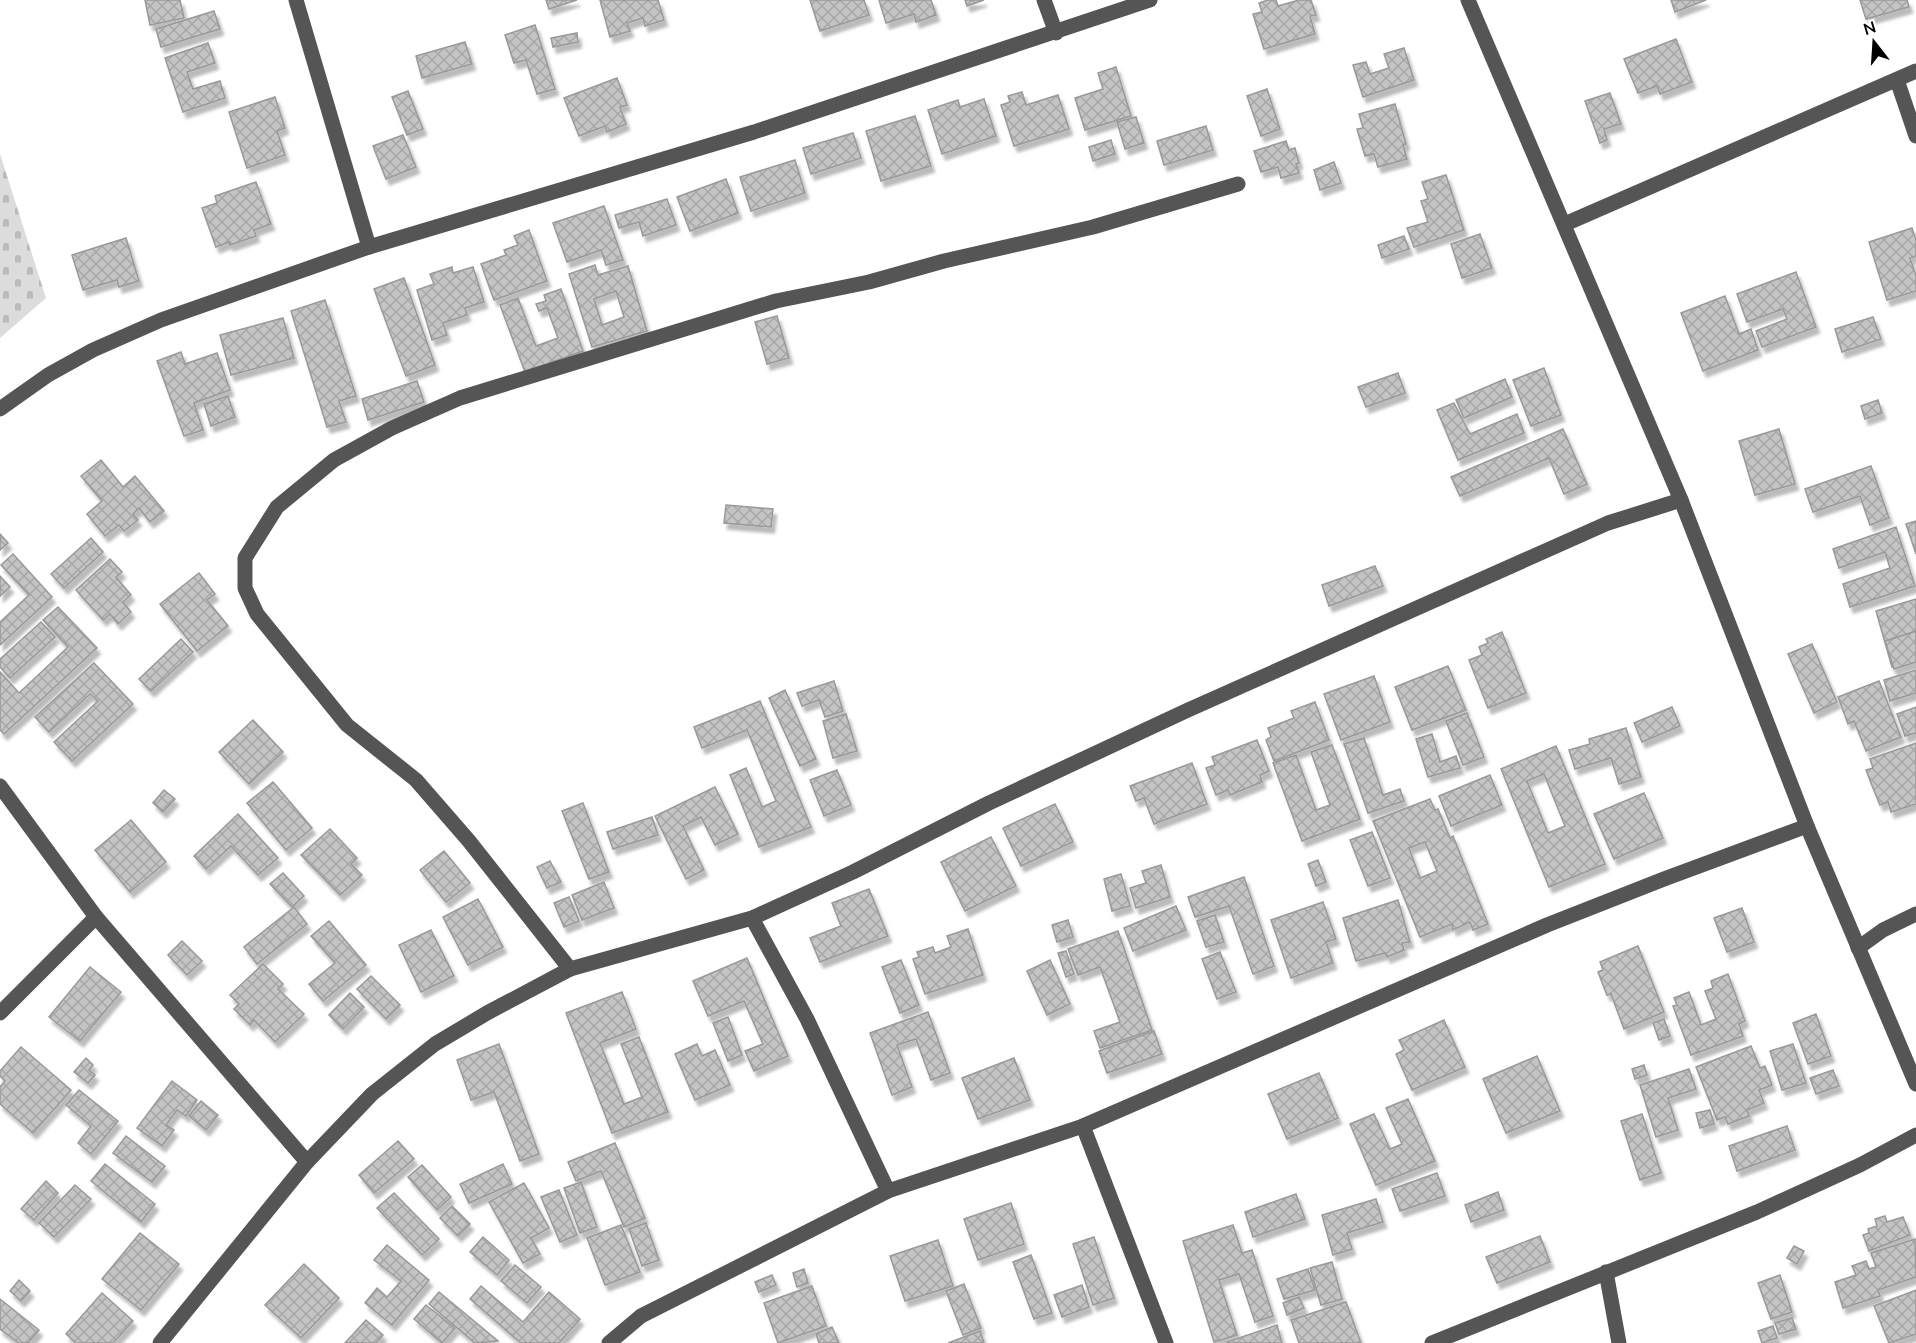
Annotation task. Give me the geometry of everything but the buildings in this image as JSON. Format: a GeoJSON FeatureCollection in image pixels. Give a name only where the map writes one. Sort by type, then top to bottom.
{"type":"FeatureCollection","features":[{"type":"Feature","properties":{"kind":"street"},"geometry":{"type":"LineString","coordinates":[[296,0],[369,247]]}},
{"type":"Feature","properties":{"kind":"street"},"geometry":{"type":"LineString","coordinates":[[1044,0],[1056,33]]}},
{"type":"Feature","properties":{"kind":"street"},"geometry":{"type":"LineString","coordinates":[[0,409],[48,375],[93,350],[161,320],[369,247],[754,132],[1150,0]]}},
{"type":"Feature","properties":{"kind":"street"},"geometry":{"type":"LineString","coordinates":[[1468,0],[1681,500],[1807,826],[1916,1084]]}},
{"type":"Feature","properties":{"kind":"street"},"geometry":{"type":"LineString","coordinates":[[1565,224],[1916,71]]}},
{"type":"Feature","properties":{"kind":"street"},"geometry":{"type":"LineString","coordinates":[[1897,81],[1916,136]]}},
{"type":"Feature","properties":{"kind":"street"},"geometry":{"type":"LineString","coordinates":[[570,969],[469,841],[416,780],[347,725],[257,614],[245,588],[245,558],[277,507],[334,460],[392,428],[460,398],[776,301],[869,282],[944,261],[1093,227],[1238,184]]}},
{"type":"Feature","properties":{"kind":"street"},"geometry":{"type":"LineString","coordinates":[[160,1343],[308,1162],[372,1094],[435,1044],[487,1013],[570,969],[752,918],[853,872],[989,803],[1188,710],[1608,523],[1681,500]]}},
{"type":"Feature","properties":{"kind":"street"},"geometry":{"type":"LineString","coordinates":[[0,786],[96,916],[308,1162]]}},
{"type":"Feature","properties":{"kind":"street"},"geometry":{"type":"LineString","coordinates":[[609,1343],[641,1316],[888,1191],[1083,1126],[1537,930],[1664,879],[1807,826]]}},
{"type":"Feature","properties":{"kind":"street"},"geometry":{"type":"LineString","coordinates":[[1858,948],[1883,930],[1916,914]]}},
{"type":"Feature","properties":{"kind":"street"},"geometry":{"type":"LineString","coordinates":[[0,1013],[96,916]]}},
{"type":"Feature","properties":{"kind":"street"},"geometry":{"type":"LineString","coordinates":[[752,918],[807,1019],[888,1191]]}},
{"type":"Feature","properties":{"kind":"street"},"geometry":{"type":"LineString","coordinates":[[1083,1126],[1166,1343]]}},
{"type":"Feature","properties":{"kind":"street"},"geometry":{"type":"LineString","coordinates":[[1432,1343],[1757,1212],[1860,1165],[1916,1135]]}},
{"type":"Feature","properties":{"kind":"street"},"geometry":{"type":"LineString","coordinates":[[1606,1272],[1620,1343]]}},
{"type":"Feature","properties":{"kind":"green space"},"geometry":{"type":"Polygon","coordinates":[[[0,154],[46,298],[0,338],[0,154]]]}}]}
